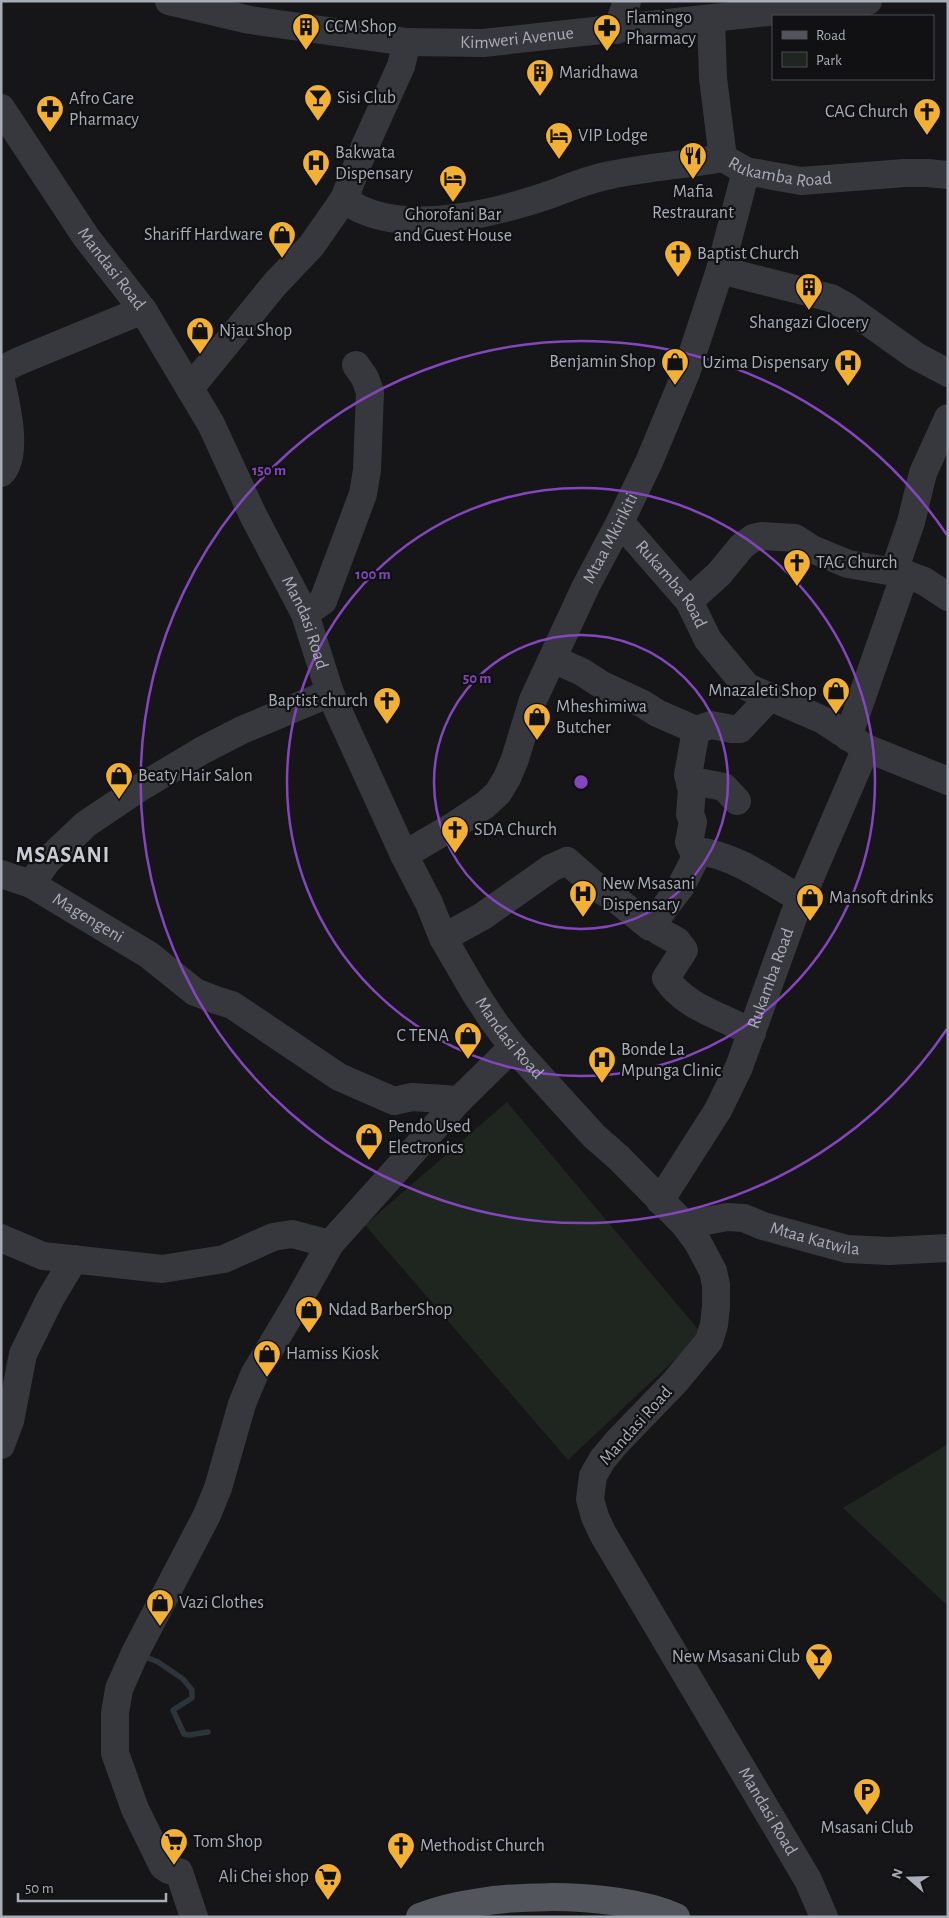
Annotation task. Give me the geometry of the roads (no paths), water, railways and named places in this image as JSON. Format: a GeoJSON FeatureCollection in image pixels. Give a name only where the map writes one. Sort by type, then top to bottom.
{"type":"FeatureCollection","features":[{"type":"Feature","properties":{"kind":"main road"},"geometry":{"type":"LineString","coordinates":[[420,1917],[435,1911],[492,1901],[543,1896],[604,1900],[660,1910],[676,1917]]}},
{"type":"Feature","properties":{"kind":"street","name":"Kimweri Avenue"},"geometry":{"type":"LineString","coordinates":[[169,1],[250,20],[407,42],[483,43],[617,30],[868,1]]}},
{"type":"Feature","properties":{"kind":"street"},"geometry":{"type":"LineString","coordinates":[[617,30],[627,1]]}},
{"type":"Feature","properties":{"kind":"street","name":"Rukamba Road"},"geometry":{"type":"LineString","coordinates":[[711,18],[713,78],[735,164],[801,182],[905,173],[948,175]]}},
{"type":"Feature","properties":{"kind":"street"},"geometry":{"type":"LineString","coordinates":[[191,387],[275,284],[312,246],[344,199],[365,146],[401,66],[407,42]]}},
{"type":"Feature","properties":{"kind":"street","name":"Mandasi Road"},"geometry":{"type":"LineString","coordinates":[[1,108],[86,237],[143,310],[191,387],[211,424],[253,514],[305,614],[330,693],[404,855],[429,903],[443,938],[475,993],[513,1047],[594,1136],[619,1158],[685,1225],[713,1271],[716,1285],[716,1306],[714,1325],[709,1341],[675,1382],[602,1460],[593,1476],[590,1499],[602,1534],[808,1880],[824,1917]]}},
{"type":"Feature","properties":{"kind":"street"},"geometry":{"type":"LineString","coordinates":[[344,199],[348,198],[350,203],[364,211],[384,218],[420,221],[501,210],[608,175],[735,164]]}},
{"type":"Feature","properties":{"kind":"street","name":"Mtaa Mkirikiti"},"geometry":{"type":"LineString","coordinates":[[404,855],[485,805],[498,793],[507,778],[533,700],[586,586],[649,462],[686,373],[720,270],[735,164]]}},
{"type":"Feature","properties":{"kind":"street"},"geometry":{"type":"LineString","coordinates":[[720,270],[831,298],[847,307],[916,356],[948,374]]}},
{"type":"Feature","properties":{"kind":"street"},"geometry":{"type":"LineString","coordinates":[[1,370],[143,310]]}},
{"type":"Feature","properties":{"kind":"street"},"geometry":{"type":"LineString","coordinates":[[305,614],[322,601],[363,494],[367,470],[370,392],[365,378],[356,365]]}},
{"type":"Feature","properties":{"kind":"street"},"geometry":{"type":"LineString","coordinates":[[1,381],[9,420],[10,446],[5,469],[1,473]]}},
{"type":"Feature","properties":{"kind":"street"},"geometry":{"type":"LineString","coordinates":[[857,743],[923,473],[948,418]]}},
{"type":"Feature","properties":{"kind":"street","name":"Rukamba Road"},"geometry":{"type":"LineString","coordinates":[[620,522],[689,601],[708,640],[747,687],[823,720],[857,743],[948,781]]}},
{"type":"Feature","properties":{"kind":"street"},"geometry":{"type":"LineString","coordinates":[[689,601],[719,574],[742,546],[752,538],[762,536],[795,538],[812,549],[848,564],[900,572],[924,582],[948,597]]}},
{"type":"Feature","properties":{"kind":"street"},"geometry":{"type":"LineString","coordinates":[[553,659],[582,672],[602,685],[643,704],[657,713],[696,730],[711,725],[732,730],[740,729],[770,698]]}},
{"type":"Feature","properties":{"kind":"street","name":"Magengeni"},"geometry":{"type":"LineString","coordinates":[[330,693],[242,730],[203,750],[142,787],[86,824],[48,860],[31,884],[149,955],[195,992],[232,1005],[339,1077],[394,1102],[412,1097],[459,1100]]}},
{"type":"Feature","properties":{"kind":"street"},"geometry":{"type":"LineString","coordinates":[[696,730],[688,775],[692,790],[690,814],[693,822],[689,842],[696,857]]}},
{"type":"Feature","properties":{"kind":"street","name":"Rukamba Road"},"geometry":{"type":"LineString","coordinates":[[660,1201],[718,1110],[739,1067],[777,958],[802,900],[857,743]]}},
{"type":"Feature","properties":{"kind":"street"},"geometry":{"type":"LineString","coordinates":[[690,784],[693,781],[724,787],[737,801]]}},
{"type":"Feature","properties":{"kind":"street"},"geometry":{"type":"LineString","coordinates":[[443,938],[483,916],[551,868],[567,861],[598,888],[617,900],[650,927],[681,886],[699,851],[720,856],[739,864],[802,900]]}},
{"type":"Feature","properties":{"kind":"street"},"geometry":{"type":"LineString","coordinates":[[1,874],[31,884]]}},
{"type":"Feature","properties":{"kind":"street"},"geometry":{"type":"LineString","coordinates":[[659,931],[676,941],[684,950],[666,978],[669,983],[692,1003],[752,1033]]}},
{"type":"Feature","properties":{"kind":"street"},"geometry":{"type":"LineString","coordinates":[[194,1917],[179,1872],[169,1870],[163,1866],[135,1809],[114,1754],[115,1713],[119,1689],[143,1636],[207,1515],[218,1488],[242,1404],[254,1375],[330,1244],[459,1100],[513,1047]]}},
{"type":"Feature","properties":{"kind":"street","name":"Mtaa Katwila"},"geometry":{"type":"LineString","coordinates":[[685,1225],[727,1216],[744,1218],[771,1228],[847,1249],[889,1251],[948,1248]]}},
{"type":"Feature","properties":{"kind":"street"},"geometry":{"type":"LineString","coordinates":[[1,1238],[42,1256],[162,1269],[224,1259],[273,1237],[292,1234],[330,1244]]}},
{"type":"Feature","properties":{"kind":"street"},"geometry":{"type":"LineString","coordinates":[[1,1444],[10,1421],[23,1354],[50,1299],[74,1259]]}},
{"type":"Feature","properties":{"kind":"waterway"},"geometry":{"type":"LineString","coordinates":[[141,1655],[158,1662],[183,1679],[192,1690],[192,1698],[173,1710],[184,1734],[208,1732]]}},
{"type":"Feature","properties":{"kind":"place","name":"CCM Shop"},"geometry":{"type":"Point","coordinates":[306,51]}},
{"type":"Feature","properties":{"kind":"place","name":"Flamingo Pharmacy"},"geometry":{"type":"Point","coordinates":[607,52]}},
{"type":"Feature","properties":{"kind":"place","name":"Maridhawa"},"geometry":{"type":"Point","coordinates":[540,97]}},
{"type":"Feature","properties":{"kind":"place","name":"Sisi Club"},"geometry":{"type":"Point","coordinates":[318,122]}},
{"type":"Feature","properties":{"kind":"place","name":"Afro Care Pharmacy"},"geometry":{"type":"Point","coordinates":[50,133]}},
{"type":"Feature","properties":{"kind":"place","name":"CAG Church"},"geometry":{"type":"Point","coordinates":[927,136]}},
{"type":"Feature","properties":{"kind":"place","name":"VIP Lodge"},"geometry":{"type":"Point","coordinates":[559,160]}},
{"type":"Feature","properties":{"kind":"place","name":"Mafia Restraurant"},"geometry":{"type":"Point","coordinates":[693,180]}},
{"type":"Feature","properties":{"kind":"place","name":"Bakwata Dispensary"},"geometry":{"type":"Point","coordinates":[316,187]}},
{"type":"Feature","properties":{"kind":"place","name":"Ghorofani Bar and Guest House"},"geometry":{"type":"Point","coordinates":[453,203]}},
{"type":"Feature","properties":{"kind":"place","name":"Shariff Hardware"},"geometry":{"type":"Point","coordinates":[282,259]}},
{"type":"Feature","properties":{"kind":"place","name":"Baptist Church"},"geometry":{"type":"Point","coordinates":[678,278]}},
{"type":"Feature","properties":{"kind":"place","name":"Shangazi Glocery"},"geometry":{"type":"Point","coordinates":[809,311]}},
{"type":"Feature","properties":{"kind":"place","name":"Njau Shop"},"geometry":{"type":"Point","coordinates":[200,355]}},
{"type":"Feature","properties":{"kind":"place","name":"Benjamin Shop"},"geometry":{"type":"Point","coordinates":[675,386]}},
{"type":"Feature","properties":{"kind":"place","name":"Uzima Dispensary"},"geometry":{"type":"Point","coordinates":[848,387]}},
{"type":"Feature","properties":{"kind":"place","name":"TAG Church"},"geometry":{"type":"Point","coordinates":[797,587]}},
{"type":"Feature","properties":{"kind":"place","name":"Mnazaleti Shop"},"geometry":{"type":"Point","coordinates":[836,715]}},
{"type":"Feature","properties":{"kind":"place","name":"Baptist church"},"geometry":{"type":"Point","coordinates":[387,725]}},
{"type":"Feature","properties":{"kind":"place","name":"Mheshimiwa Butcher"},"geometry":{"type":"Point","coordinates":[537,741]}},
{"type":"Feature","properties":{"kind":"place","name":"Beaty Hair Salon"},"geometry":{"type":"Point","coordinates":[119,800]}},
{"type":"Feature","properties":{"kind":"place","name":"SDA Church"},"geometry":{"type":"Point","coordinates":[455,854]}},
{"type":"Feature","properties":{"kind":"place","name":"New Msasani Dispensary"},"geometry":{"type":"Point","coordinates":[583,918]}},
{"type":"Feature","properties":{"kind":"place","name":"Mansoft drinks"},"geometry":{"type":"Point","coordinates":[810,922]}},
{"type":"Feature","properties":{"kind":"place","name":"C TENA"},"geometry":{"type":"Point","coordinates":[468,1060]}},
{"type":"Feature","properties":{"kind":"place","name":"Bonde La Mpunga Clinic"},"geometry":{"type":"Point","coordinates":[602,1084]}},
{"type":"Feature","properties":{"kind":"place","name":"Pendo Used Electronics"},"geometry":{"type":"Point","coordinates":[369,1161]}},
{"type":"Feature","properties":{"kind":"place","name":"Ndad BarberShop"},"geometry":{"type":"Point","coordinates":[309,1334]}},
{"type":"Feature","properties":{"kind":"place","name":"Hamiss Kiosk"},"geometry":{"type":"Point","coordinates":[267,1378]}},
{"type":"Feature","properties":{"kind":"place","name":"Vazi Clothes"},"geometry":{"type":"Point","coordinates":[160,1627]}},
{"type":"Feature","properties":{"kind":"place","name":"New Msasani Club"},"geometry":{"type":"Point","coordinates":[819,1681]}},
{"type":"Feature","properties":{"kind":"place","name":"Msasani Club"},"geometry":{"type":"Point","coordinates":[867,1816]}},
{"type":"Feature","properties":{"kind":"place","name":"Tom Shop"},"geometry":{"type":"Point","coordinates":[174,1866]}},
{"type":"Feature","properties":{"kind":"place","name":"Methodist Church"},"geometry":{"type":"Point","coordinates":[401,1870]}},
{"type":"Feature","properties":{"kind":"place","name":"Ali Chei shop"},"geometry":{"type":"Point","coordinates":[328,1901]}},
{"type":"Feature","properties":{"kind":"district","name":"MSASANI"},"geometry":{"type":"Point","coordinates":[63,855]}}]}
